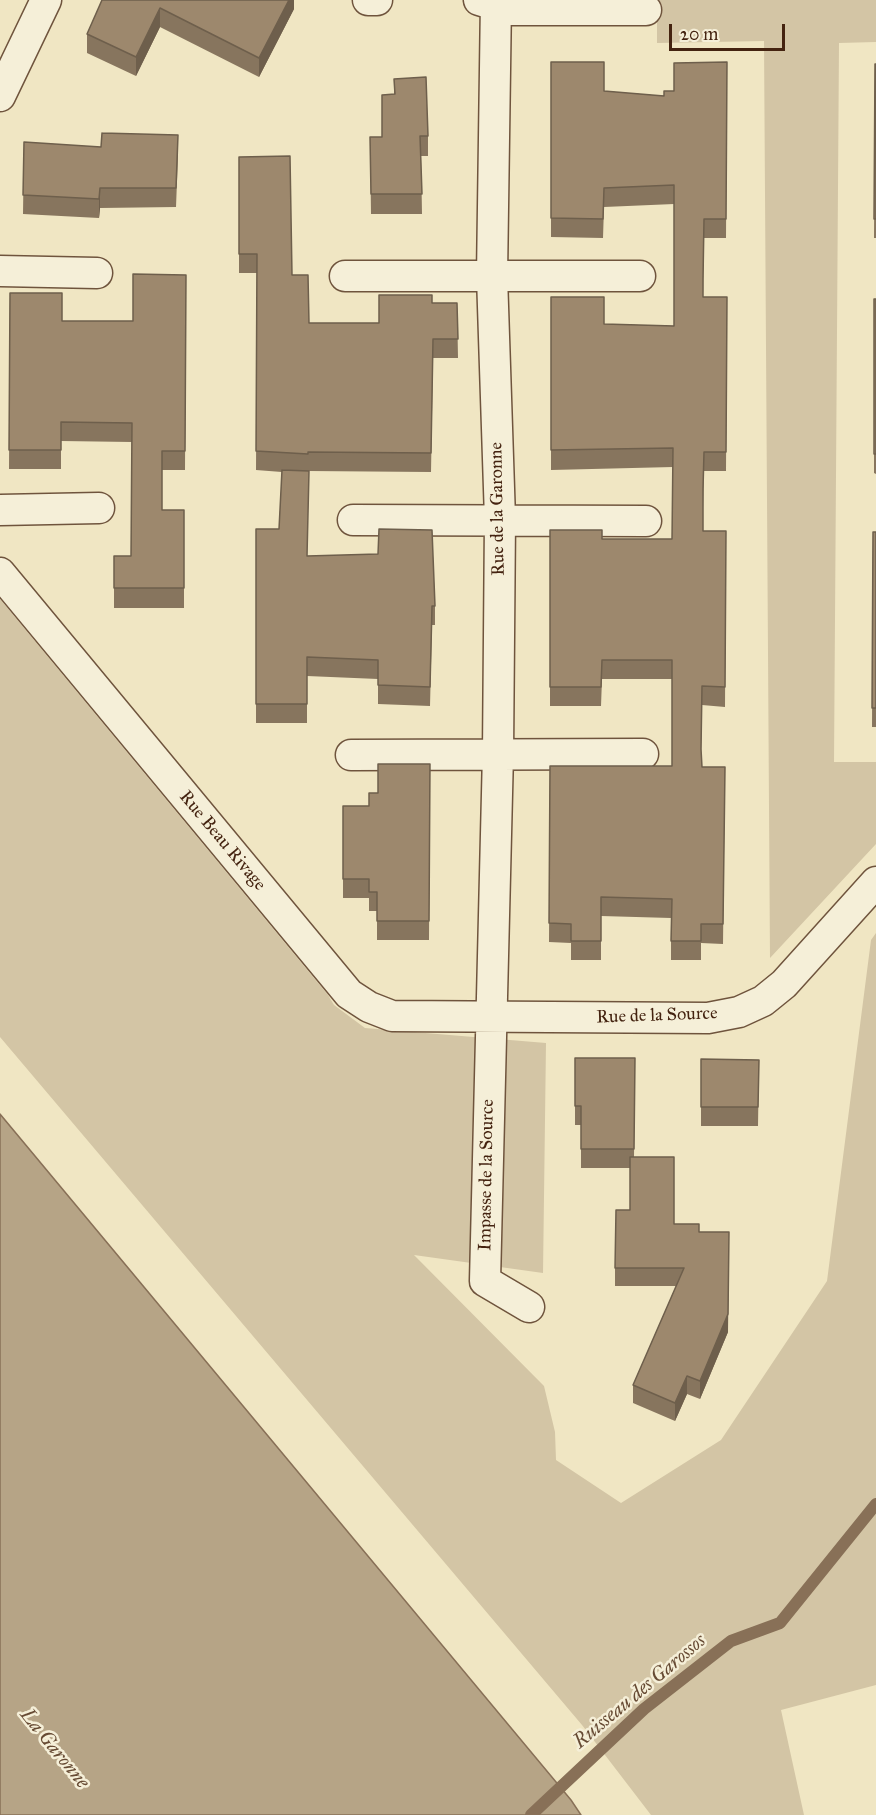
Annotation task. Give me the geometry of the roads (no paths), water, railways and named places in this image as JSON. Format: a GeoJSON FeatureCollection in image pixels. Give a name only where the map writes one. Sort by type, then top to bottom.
{"type":"FeatureCollection","features":[{"type":"Feature","properties":{"kind":"street"},"geometry":{"type":"LineString","coordinates":[[0,96],[11,43],[46,0]]}},
{"type":"Feature","properties":{"kind":"street"},"geometry":{"type":"LineString","coordinates":[[368,0],[377,0]]}},
{"type":"Feature","properties":{"kind":"street"},"geometry":{"type":"LineString","coordinates":[[490,2],[511,10],[646,10]]}},
{"type":"Feature","properties":{"kind":"street","name":"Rue de la Garonne"},"geometry":{"type":"LineString","coordinates":[[490,2],[492,276],[500,519],[493,1018]]}},
{"type":"Feature","properties":{"kind":"street"},"geometry":{"type":"LineString","coordinates":[[0,271],[98,273]]}},
{"type":"Feature","properties":{"kind":"street"},"geometry":{"type":"LineString","coordinates":[[345,276],[640,276]]}},
{"type":"Feature","properties":{"kind":"street"},"geometry":{"type":"LineString","coordinates":[[0,510],[99,508]]}},
{"type":"Feature","properties":{"kind":"street"},"geometry":{"type":"LineString","coordinates":[[353,520],[646,520]]}},
{"type":"Feature","properties":{"kind":"street","name":"Rue Beau Rivage"},"geometry":{"type":"LineString","coordinates":[[0,573],[349,994],[369,1007],[392,1016],[493,1018]]}},
{"type":"Feature","properties":{"kind":"street"},"geometry":{"type":"LineString","coordinates":[[351,755],[643,754]]}},
{"type":"Feature","properties":{"kind":"street","name":"Rue de la Source"},"geometry":{"type":"LineString","coordinates":[[493,1018],[708,1018],[739,1012],[763,1001],[784,984],[876,882]]}},
{"type":"Feature","properties":{"kind":"street","name":"Impasse de la Source"},"geometry":{"type":"LineString","coordinates":[[493,1018],[485,1281],[529,1307]]}},
{"type":"Feature","properties":{"kind":"water","name":"La Garonne"},"geometry":{"type":"Polygon","coordinates":[[[0,1114],[571,1800],[581,1815],[0,1815],[0,1114]]]}},
{"type":"Feature","properties":{"kind":"waterway","name":"Ruisseau des Garossos"},"geometry":{"type":"LineString","coordinates":[[531,1815],[644,1709],[731,1641],[780,1623],[876,1504]]}}]}
